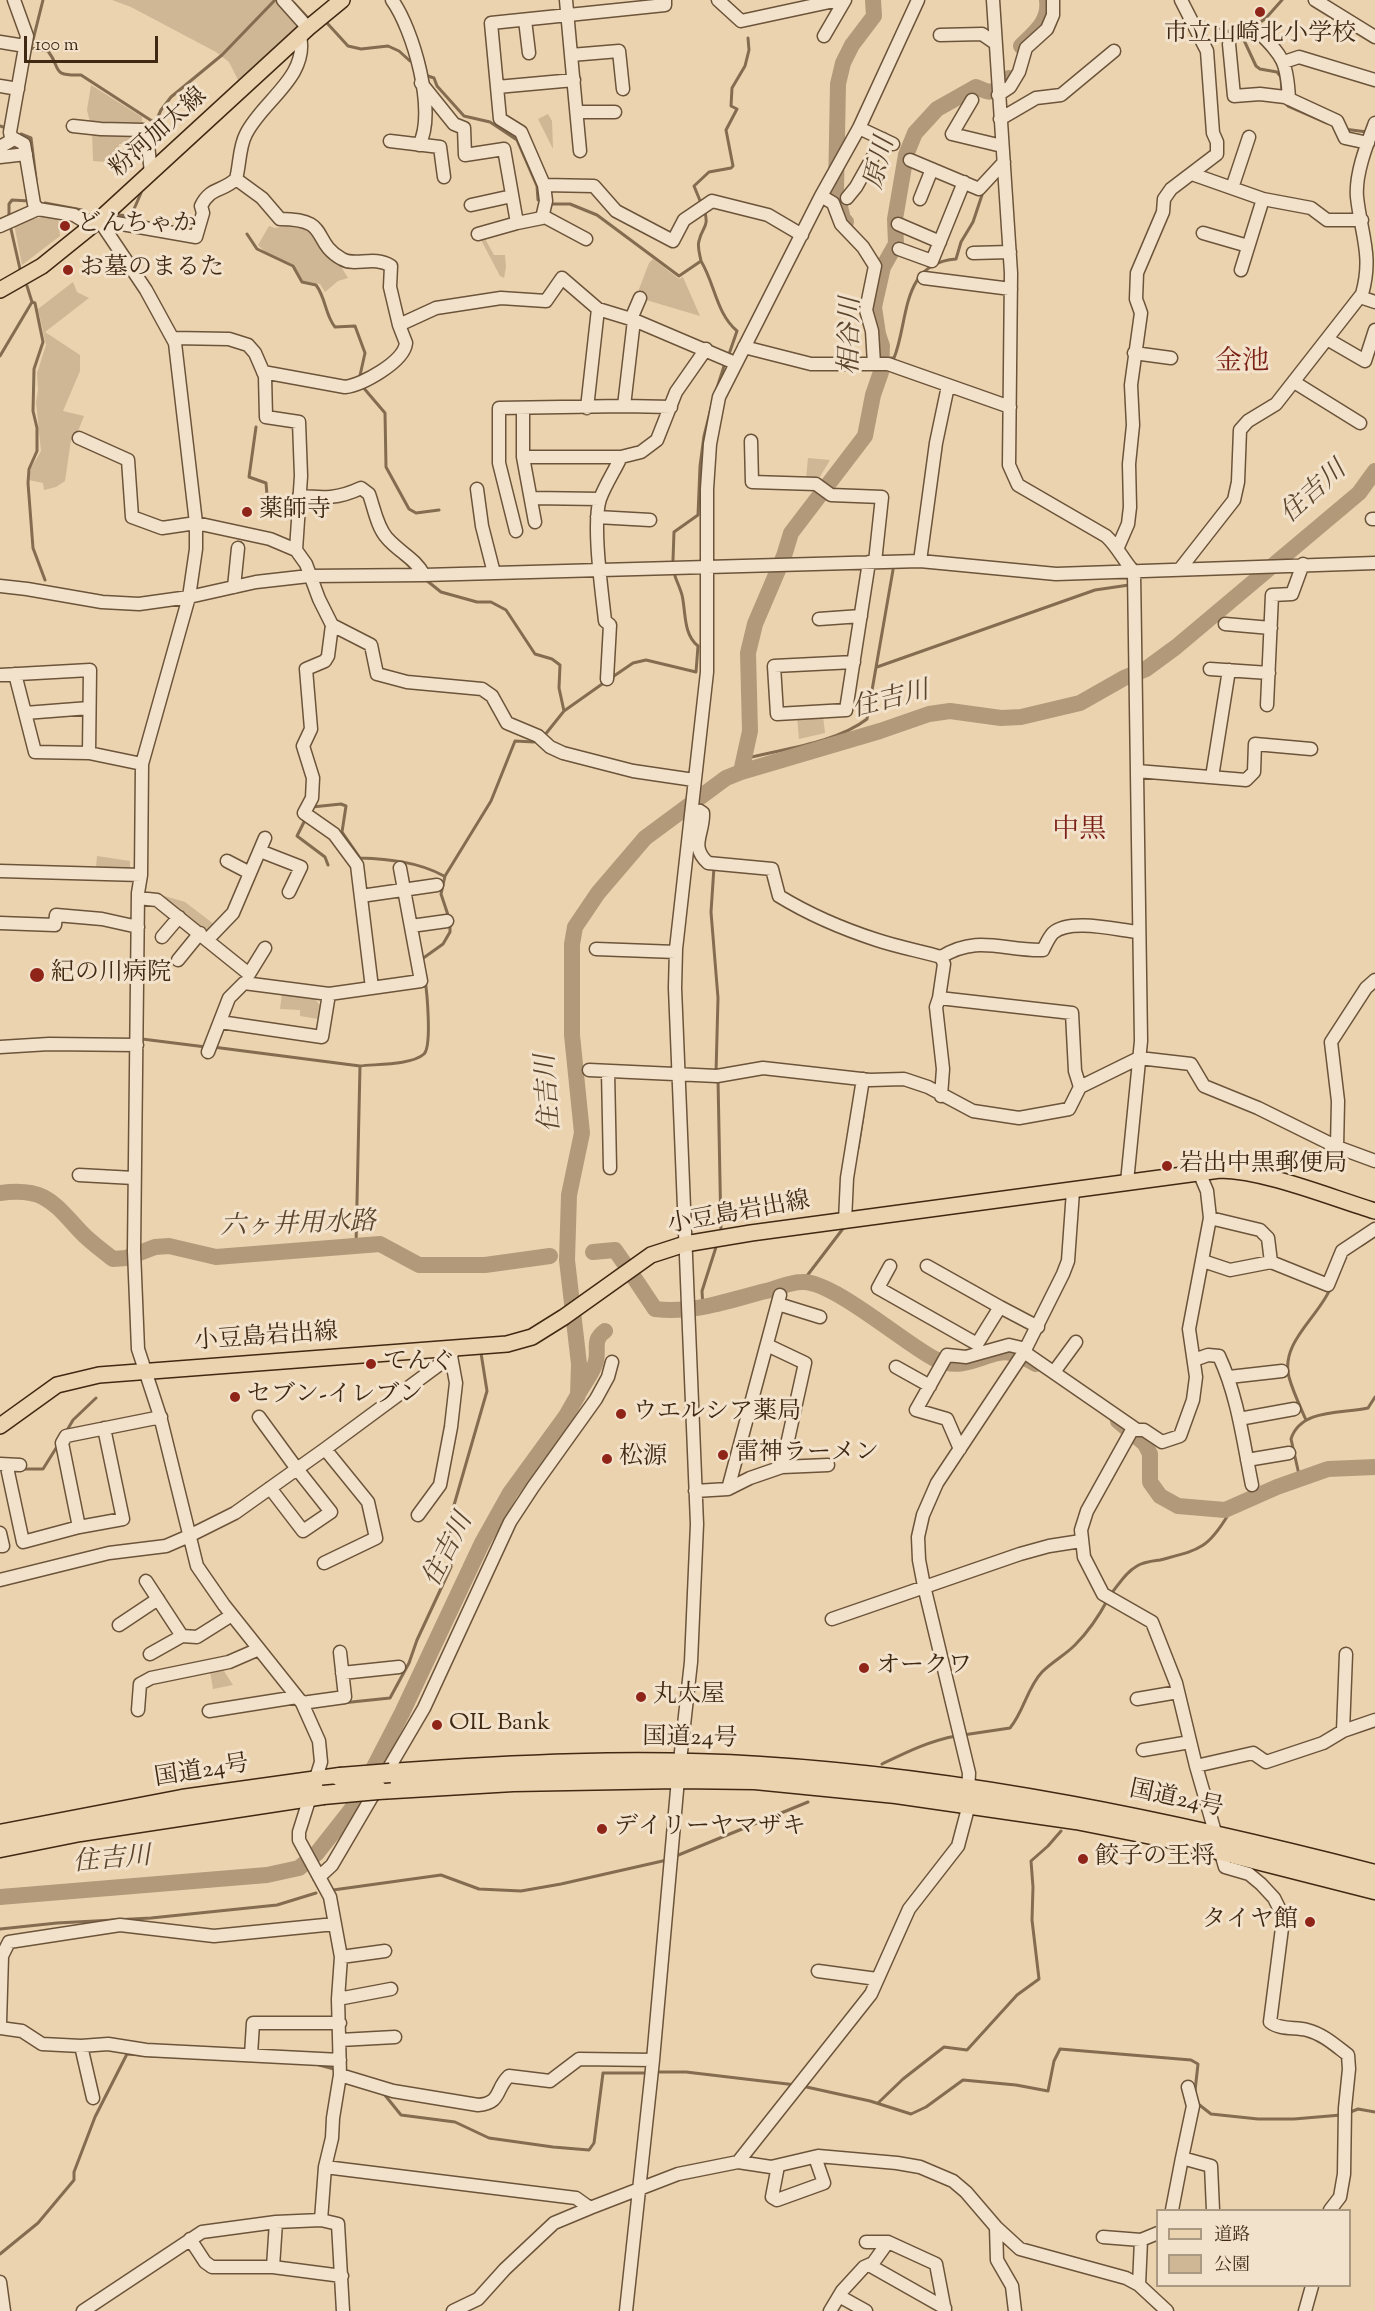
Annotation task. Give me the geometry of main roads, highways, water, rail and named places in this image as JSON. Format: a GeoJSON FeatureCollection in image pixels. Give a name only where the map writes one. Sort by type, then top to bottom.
{"type":"FeatureCollection","features":[{"type":"Feature","properties":{"kind":"highway","name":"国道24号"},"geometry":{"type":"LineString","coordinates":[[0,1848],[316,1791],[340,1777],[519,1764],[680,1771],[896,1794],[967,1796],[1076,1820],[1218,1842],[1375,1874]]}},
{"type":"Feature","properties":{"kind":"highway","name":"国道24号"},"geometry":{"type":"LineString","coordinates":[[0,1834],[182,1799],[316,1791],[378,1790],[680,1771]]}},
{"type":"Feature","properties":{"kind":"highway","name":"国道24号"},"geometry":{"type":"LineString","coordinates":[[1218,1842],[1375,1890]]}},
{"type":"Feature","properties":{"kind":"main road","name":"粉河加太線"},"geometry":{"type":"LineString","coordinates":[[0,290],[42,266],[99,220],[304,32],[329,5],[342,0]]}},
{"type":"Feature","properties":{"kind":"main road","name":"小豆島岩出線"},"geometry":{"type":"LineString","coordinates":[[0,1426],[57,1385],[99,1375],[452,1353],[507,1344],[532,1337],[584,1304],[651,1255],[685,1244],[1199,1172],[1239,1170],[1375,1211]]}},
{"type":"Feature","properties":{"kind":"waterway"},"geometry":{"type":"LineString","coordinates":[[43,0],[31,48],[48,51],[61,73],[81,75],[155,123]]}},
{"type":"Feature","properties":{"kind":"waterway"},"geometry":{"type":"LineString","coordinates":[[153,146],[155,123],[171,97],[222,55],[275,0]]}},
{"type":"Feature","properties":{"kind":"waterway","name":"相谷川"},"geometry":{"type":"LineString","coordinates":[[846,222],[843,219],[836,191],[838,84],[843,63],[852,45],[874,16],[873,0]]}},
{"type":"Feature","properties":{"kind":"waterway","name":"原川"},"geometry":{"type":"LineString","coordinates":[[1021,46],[1044,20],[1047,0]]}},
{"type":"Feature","properties":{"kind":"waterway"},"geometry":{"type":"LineString","coordinates":[[1242,36],[1266,18],[1282,0]]}},
{"type":"Feature","properties":{"kind":"waterway"},"geometry":{"type":"LineString","coordinates":[[294,3],[308,18]]}},
{"type":"Feature","properties":{"kind":"waterway"},"geometry":{"type":"LineString","coordinates":[[1198,21],[1242,36],[1256,66],[1277,72],[1281,77],[1282,93]]}},
{"type":"Feature","properties":{"kind":"waterway"},"geometry":{"type":"LineString","coordinates":[[327,23],[348,46],[361,49],[388,46],[399,51],[410,61]]}},
{"type":"Feature","properties":{"kind":"waterway"},"geometry":{"type":"LineString","coordinates":[[701,203],[694,186],[709,172],[733,166],[726,130],[737,109],[731,106],[732,88],[745,66],[749,50],[748,38]]}},
{"type":"Feature","properties":{"kind":"waterway"},"geometry":{"type":"LineString","coordinates":[[425,75],[434,78],[437,86],[464,116],[490,122],[517,140],[537,186],[538,200]]}},
{"type":"Feature","properties":{"kind":"waterway","name":"相谷川"},"geometry":{"type":"LineString","coordinates":[[741,772],[750,731],[748,653],[755,624],[784,556],[791,533],[865,436],[873,395],[881,372],[882,346],[874,307],[883,267],[896,244],[895,219],[906,155],[915,133],[937,109],[976,87],[989,92],[996,90],[1009,78]]}},
{"type":"Feature","properties":{"kind":"waterway"},"geometry":{"type":"LineString","coordinates":[[1284,102],[1288,106],[1327,123]]}},
{"type":"Feature","properties":{"kind":"waterway"},"geometry":{"type":"LineString","coordinates":[[1344,129],[1367,132]]}},
{"type":"Feature","properties":{"kind":"waterway"},"geometry":{"type":"LineString","coordinates":[[21,134],[31,138],[36,179]]}},
{"type":"Feature","properties":{"kind":"waterway"},"geometry":{"type":"LineString","coordinates":[[118,215],[131,216],[141,193]]}},
{"type":"Feature","properties":{"kind":"waterway"},"geometry":{"type":"LineString","coordinates":[[886,358],[894,358],[905,312],[916,283],[925,271],[938,263],[956,259],[961,242],[973,222],[982,195]]}},
{"type":"Feature","properties":{"kind":"waterway"},"geometry":{"type":"LineString","coordinates":[[9,217],[9,204],[12,200],[29,201]]}},
{"type":"Feature","properties":{"kind":"waterway"},"geometry":{"type":"LineString","coordinates":[[45,203],[82,210]]}},
{"type":"Feature","properties":{"kind":"waterway"},"geometry":{"type":"LineString","coordinates":[[552,204],[570,204],[597,215],[679,276],[701,261],[724,316],[737,331],[728,357]]}},
{"type":"Feature","properties":{"kind":"waterway"},"geometry":{"type":"LineString","coordinates":[[701,261],[698,243],[706,224],[704,209]]}},
{"type":"Feature","properties":{"kind":"waterway"},"geometry":{"type":"LineString","coordinates":[[10,225],[20,269]]}},
{"type":"Feature","properties":{"kind":"waterway"},"geometry":{"type":"LineString","coordinates":[[247,234],[257,249],[293,266],[302,282],[316,285],[335,327],[355,326],[365,353],[359,380]]}},
{"type":"Feature","properties":{"kind":"waterway"},"geometry":{"type":"LineString","coordinates":[[0,356],[32,302],[27,286]]}},
{"type":"Feature","properties":{"kind":"waterway"},"geometry":{"type":"LineString","coordinates":[[32,302],[35,303],[43,342],[34,369],[33,411],[37,428],[37,451],[29,469],[28,483],[33,548],[45,580]]}},
{"type":"Feature","properties":{"kind":"waterway"},"geometry":{"type":"LineString","coordinates":[[717,388],[725,363]]}},
{"type":"Feature","properties":{"kind":"waterway"},"geometry":{"type":"LineString","coordinates":[[362,386],[385,413],[386,467],[409,509],[416,513],[439,510]]}},
{"type":"Feature","properties":{"kind":"waterway"},"geometry":{"type":"LineString","coordinates":[[673,560],[674,532],[698,515],[700,466],[704,436],[713,400]]}},
{"type":"Feature","properties":{"kind":"waterway"},"geometry":{"type":"LineString","coordinates":[[256,427],[249,477],[266,483],[268,507],[296,507]]}},
{"type":"Feature","properties":{"kind":"waterway","name":"住吉川"},"geometry":{"type":"LineString","coordinates":[[0,1897],[267,1875],[299,1868],[317,1853],[354,1806],[402,1713],[482,1543],[510,1493],[566,1416],[578,1395],[579,1364],[567,1260],[569,1195],[582,1133],[572,1035],[572,944],[575,927],[598,893],[645,838],[726,778],[741,772],[929,714],[950,711],[1001,718],[1021,717],[1080,703],[1124,678],[1146,669],[1176,647],[1359,493],[1375,471]]}},
{"type":"Feature","properties":{"kind":"waterway"},"geometry":{"type":"LineString","coordinates":[[744,759],[824,740],[867,719],[893,570]]}},
{"type":"Feature","properties":{"kind":"waterway"},"geometry":{"type":"LineString","coordinates":[[611,678],[633,663],[646,660],[696,672],[698,646],[687,629],[682,595],[675,576]]}},
{"type":"Feature","properties":{"kind":"waterway"},"geometry":{"type":"LineString","coordinates":[[426,580],[441,592],[477,602],[491,602],[506,610],[535,654],[552,659],[560,665],[559,688],[564,711]]}},
{"type":"Feature","properties":{"kind":"waterway"},"geometry":{"type":"LineString","coordinates":[[877,667],[1095,590],[1129,585]]}},
{"type":"Feature","properties":{"kind":"waterway"},"geometry":{"type":"LineString","coordinates":[[544,736],[564,711],[605,682]]}},
{"type":"Feature","properties":{"kind":"waterway"},"geometry":{"type":"LineString","coordinates":[[422,959],[443,944],[450,932],[450,921],[441,894],[445,876],[491,801],[515,741],[534,742],[538,740]]}},
{"type":"Feature","properties":{"kind":"waterway"},"geometry":{"type":"LineString","coordinates":[[312,807],[341,804],[346,806],[342,832],[360,858],[404,862],[424,867],[444,876]]}},
{"type":"Feature","properties":{"kind":"waterway"},"geometry":{"type":"LineString","coordinates":[[306,818],[297,836],[325,857],[328,865]]}},
{"type":"Feature","properties":{"kind":"waterway"},"geometry":{"type":"LineString","coordinates":[[714,867],[711,912],[718,998],[716,1073]]}},
{"type":"Feature","properties":{"kind":"waterway"},"geometry":{"type":"LineString","coordinates":[[356,1246],[360,1066],[403,1062],[424,1054],[428,1041],[425,980]]}},
{"type":"Feature","properties":{"kind":"waterway"},"geometry":{"type":"LineString","coordinates":[[142,1039],[206,1047]]}},
{"type":"Feature","properties":{"kind":"waterway"},"geometry":{"type":"LineString","coordinates":[[213,1047],[360,1066]]}},
{"type":"Feature","properties":{"kind":"waterway"},"geometry":{"type":"LineString","coordinates":[[718,1079],[721,1232]]}},
{"type":"Feature","properties":{"kind":"waterway"},"geometry":{"type":"LineString","coordinates":[[858,1148],[863,1116]]}},
{"type":"Feature","properties":{"kind":"waterway","name":"六ヶ井用水路"},"geometry":{"type":"LineString","coordinates":[[0,1193],[27,1192],[46,1199],[113,1259],[126,1258],[155,1247],[169,1246],[216,1257],[380,1244],[419,1265],[485,1265],[550,1256]]}},
{"type":"Feature","properties":{"kind":"waterway"},"geometry":{"type":"LineString","coordinates":[[803,1281],[845,1226]]}},
{"type":"Feature","properties":{"kind":"waterway"},"geometry":{"type":"LineString","coordinates":[[1362,1245],[1374,1237]]}},
{"type":"Feature","properties":{"kind":"waterway"},"geometry":{"type":"LineString","coordinates":[[703,1308],[702,1291],[717,1244]]}},
{"type":"Feature","properties":{"kind":"waterway","name":"六ヶ井用水路"},"geometry":{"type":"LineString","coordinates":[[593,1252],[615,1250],[624,1263]]}},
{"type":"Feature","properties":{"kind":"waterway","name":"六ヶ井用水路"},"geometry":{"type":"LineString","coordinates":[[633,1276],[655,1309],[669,1310],[711,1305],[793,1283],[815,1284],[849,1302],[935,1359],[957,1364],[1003,1352],[1017,1355],[1036,1364]]}},
{"type":"Feature","properties":{"kind":"waterway"},"geometry":{"type":"LineString","coordinates":[[1306,1420],[1289,1377],[1290,1352],[1331,1287]]}},
{"type":"Feature","properties":{"kind":"waterway","name":"六ヶ井用水路"},"geometry":{"type":"LineString","coordinates":[[580,1391],[593,1369],[597,1356],[597,1341],[605,1331]]}},
{"type":"Feature","properties":{"kind":"waterway"},"geometry":{"type":"LineString","coordinates":[[313,1706],[390,1698],[409,1663],[417,1640],[451,1567],[450,1519],[487,1391],[481,1353]]}},
{"type":"Feature","properties":{"kind":"waterway"},"geometry":{"type":"LineString","coordinates":[[1300,1479],[1291,1439],[1296,1429],[1313,1417],[1368,1408],[1375,1397]]}},
{"type":"Feature","properties":{"kind":"waterway"},"geometry":{"type":"LineString","coordinates":[[66,1432],[73,1420],[96,1398]]}},
{"type":"Feature","properties":{"kind":"waterway","name":"六ヶ井用水路"},"geometry":{"type":"LineString","coordinates":[[1118,1421],[1145,1444],[1150,1454],[1150,1482],[1160,1496],[1178,1506],[1225,1510],[1277,1487],[1328,1469],[1375,1467]]}},
{"type":"Feature","properties":{"kind":"waterway"},"geometry":{"type":"LineString","coordinates":[[21,1469],[43,1469],[58,1445]]}},
{"type":"Feature","properties":{"kind":"waterway"},"geometry":{"type":"LineString","coordinates":[[1111,1594],[1126,1575],[1139,1565],[1193,1551],[1207,1542],[1221,1527],[1228,1515],[1225,1510]]}},
{"type":"Feature","properties":{"kind":"waterway"},"geometry":{"type":"LineString","coordinates":[[963,1735],[1010,1728],[1037,1678],[1080,1640],[1108,1599]]}},
{"type":"Feature","properties":{"kind":"waterway"},"geometry":{"type":"LineString","coordinates":[[882,1764],[927,1744],[956,1736]]}},
{"type":"Feature","properties":{"kind":"waterway"},"geometry":{"type":"LineString","coordinates":[[676,1856],[808,1802]]}},
{"type":"Feature","properties":{"kind":"waterway"},"geometry":{"type":"LineString","coordinates":[[878,2103],[903,2079],[944,2047],[967,2050],[1017,1995],[1039,1979],[1032,1920],[1031,1861],[1061,1831]]}},
{"type":"Feature","properties":{"kind":"waterway"},"geometry":{"type":"LineString","coordinates":[[333,1890],[441,1875],[479,1889],[521,1891],[667,1860]]}},
{"type":"Feature","properties":{"kind":"waterway"},"geometry":{"type":"LineString","coordinates":[[0,1929],[57,1923],[151,1918],[277,1905],[316,1893]]}},
{"type":"Feature","properties":{"kind":"waterway"},"geometry":{"type":"LineString","coordinates":[[802,2086],[870,2101],[911,2114],[926,2107],[963,2080],[1016,2085],[1048,2091],[1054,2061],[1060,2049],[1191,2060],[1198,2064],[1195,2091]]}},
{"type":"Feature","properties":{"kind":"waterway"},"geometry":{"type":"LineString","coordinates":[[0,2254],[38,2223],[74,2180],[74,2172],[95,2117],[127,2054],[154,2056]]}},
{"type":"Feature","properties":{"kind":"waterway"},"geometry":{"type":"LineString","coordinates":[[319,2065],[334,2069]]}},
{"type":"Feature","properties":{"kind":"waterway"},"geometry":{"type":"LineString","coordinates":[[656,2072],[686,2072],[796,2085]]}},
{"type":"Feature","properties":{"kind":"waterway"},"geometry":{"type":"LineString","coordinates":[[384,2094],[401,2115],[455,2122],[489,2138],[589,2150],[594,2143],[603,2073],[644,2073]]}},
{"type":"Feature","properties":{"kind":"waterway"},"geometry":{"type":"LineString","coordinates":[[1197,2103],[1211,2114],[1258,2119],[1341,2115]]}},
{"type":"Feature","properties":{"kind":"waterway"},"geometry":{"type":"LineString","coordinates":[[1348,2113],[1358,2109],[1375,2112]]}},
{"type":"Feature","properties":{"kind":"place","name":"市立山崎北小学校"},"geometry":{"type":"Point","coordinates":[1260,12]}},
{"type":"Feature","properties":{"kind":"place","name":"どんちゃか"},"geometry":{"type":"Point","coordinates":[65,226]}},
{"type":"Feature","properties":{"kind":"place","name":"お墓のまるた"},"geometry":{"type":"Point","coordinates":[68,270]}},
{"type":"Feature","properties":{"kind":"place","name":"薬師寺"},"geometry":{"type":"Point","coordinates":[247,512]}},
{"type":"Feature","properties":{"kind":"place","name":"紀の川病院"},"geometry":{"type":"Point","coordinates":[37,975]}},
{"type":"Feature","properties":{"kind":"place","name":"岩出中黒郵便局"},"geometry":{"type":"Point","coordinates":[1167,1166]}},
{"type":"Feature","properties":{"kind":"place","name":"てんぐ"},"geometry":{"type":"Point","coordinates":[371,1364]}},
{"type":"Feature","properties":{"kind":"place","name":"セブン-イレブン"},"geometry":{"type":"Point","coordinates":[235,1397]}},
{"type":"Feature","properties":{"kind":"place","name":"ウエルシア薬局"},"geometry":{"type":"Point","coordinates":[621,1414]}},
{"type":"Feature","properties":{"kind":"place","name":"雷神ラーメン"},"geometry":{"type":"Point","coordinates":[723,1455]}},
{"type":"Feature","properties":{"kind":"place","name":"松源"},"geometry":{"type":"Point","coordinates":[607,1459]}},
{"type":"Feature","properties":{"kind":"place","name":"オークワ"},"geometry":{"type":"Point","coordinates":[864,1668]}},
{"type":"Feature","properties":{"kind":"place","name":"丸太屋"},"geometry":{"type":"Point","coordinates":[641,1697]}},
{"type":"Feature","properties":{"kind":"place","name":"OIL Bank"},"geometry":{"type":"Point","coordinates":[437,1725]}},
{"type":"Feature","properties":{"kind":"place","name":"デイリーヤマザキ"},"geometry":{"type":"Point","coordinates":[602,1829]}},
{"type":"Feature","properties":{"kind":"place","name":"餃子の王将"},"geometry":{"type":"Point","coordinates":[1083,1859]}},
{"type":"Feature","properties":{"kind":"place","name":"タイヤ館"},"geometry":{"type":"Point","coordinates":[1310,1922]}},
{"type":"Feature","properties":{"kind":"district","name":"金池"},"geometry":{"type":"Point","coordinates":[1242,364]}},
{"type":"Feature","properties":{"kind":"district","name":"中黒"},"geometry":{"type":"Point","coordinates":[1079,832]}}]}
